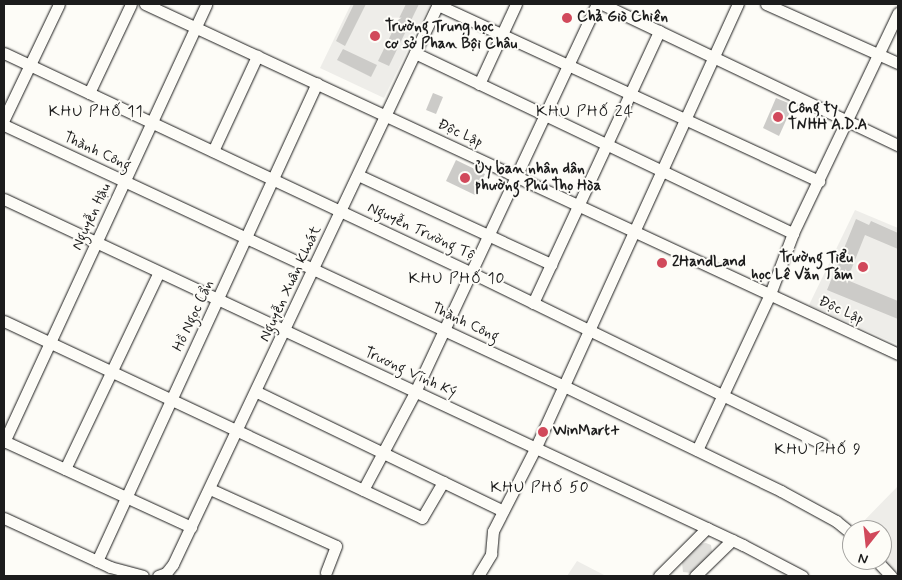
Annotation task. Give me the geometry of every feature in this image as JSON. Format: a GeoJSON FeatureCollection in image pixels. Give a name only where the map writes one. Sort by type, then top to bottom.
{"type":"FeatureCollection","features":[{"type":"Feature","properties":{"kind":"street"},"geometry":{"type":"LineString","coordinates":[[4,119],[59,4]]}},
{"type":"Feature","properties":{"kind":"street"},"geometry":{"type":"LineString","coordinates":[[89,93],[131,4]]}},
{"type":"Feature","properties":{"kind":"street","name":"Độc Lập"},"geometry":{"type":"LineString","coordinates":[[145,4],[898,354]]}},
{"type":"Feature","properties":{"kind":"street","name":"Nguyễn Hậu"},"geometry":{"type":"LineString","coordinates":[[4,441],[97,244],[206,4]]}},
{"type":"Feature","properties":{"kind":"street"},"geometry":{"type":"LineString","coordinates":[[438,4],[819,182]]}},
{"type":"Feature","properties":{"kind":"street","name":"Nguyễn Xuân Khoát"},"geometry":{"type":"LineString","coordinates":[[164,575],[191,528],[286,332],[438,4]]}},
{"type":"Feature","properties":{"kind":"street"},"geometry":{"type":"LineString","coordinates":[[478,84],[516,4]]}},
{"type":"Feature","properties":{"kind":"street"},"geometry":{"type":"LineString","coordinates":[[363,490],[415,392],[445,330],[597,4]]}},
{"type":"Feature","properties":{"kind":"street"},"geometry":{"type":"LineString","coordinates":[[602,4],[898,145]]}},
{"type":"Feature","properties":{"kind":"street"},"geometry":{"type":"LineString","coordinates":[[478,576],[491,554],[493,531],[535,449],[636,232],[716,58],[738,4]]}},
{"type":"Feature","properties":{"kind":"street"},"geometry":{"type":"LineString","coordinates":[[766,4],[898,63]]}},
{"type":"Feature","properties":{"kind":"street"},"geometry":{"type":"LineString","coordinates":[[696,450],[770,294],[793,233],[848,122],[898,13]]}},
{"type":"Feature","properties":{"kind":"street"},"geometry":{"type":"LineString","coordinates":[[533,303],[659,31]]}},
{"type":"Feature","properties":{"kind":"street","name":"Nguyễn Trường Tộ"},"geometry":{"type":"LineString","coordinates":[[4,52],[472,273],[822,444]]}},
{"type":"Feature","properties":{"kind":"street"},"geometry":{"type":"LineString","coordinates":[[415,53],[606,144],[662,173],[793,233]]}},
{"type":"Feature","properties":{"kind":"street"},"geometry":{"type":"LineString","coordinates":[[213,151],[257,56]]}},
{"type":"Feature","properties":{"kind":"street","name":"Hồ Ngọc Cẩn"},"geometry":{"type":"LineString","coordinates":[[97,561],[316,83]]}},
{"type":"Feature","properties":{"kind":"street","name":"Thành Công"},"geometry":{"type":"LineString","coordinates":[[4,125],[315,268],[564,386],[789,495],[842,526]]}},
{"type":"Feature","properties":{"kind":"street"},"geometry":{"type":"LineString","coordinates":[[358,175],[551,264]]}},
{"type":"Feature","properties":{"kind":"street","name":"Trương Vĩnh Ký"},"geometry":{"type":"LineString","coordinates":[[4,199],[535,449],[708,528],[802,576]]}},
{"type":"Feature","properties":{"kind":"street"},"geometry":{"type":"LineString","coordinates":[[65,469],[159,272]]}},
{"type":"Feature","properties":{"kind":"street"},"geometry":{"type":"LineString","coordinates":[[4,321],[422,518],[442,482]]}},
{"type":"Feature","properties":{"kind":"street"},"geometry":{"type":"LineString","coordinates":[[256,392],[503,511]]}},
{"type":"Feature","properties":{"kind":"street"},"geometry":{"type":"LineString","coordinates":[[4,441],[191,528]]}},
{"type":"Feature","properties":{"kind":"street"},"geometry":{"type":"LineString","coordinates":[[210,489],[336,546],[326,572]]}},
{"type":"Feature","properties":{"kind":"street"},"geometry":{"type":"LineString","coordinates":[[4,518],[97,561],[143,576]]}},
{"type":"Feature","properties":{"kind":"street"},"geometry":{"type":"LineString","coordinates":[[663,575],[708,528]]}},
{"type":"Feature","properties":{"kind":"street"},"geometry":{"type":"LineString","coordinates":[[695,576],[732,540]]}},
{"type":"Feature","properties":{"kind":"shaded area","name":"Trường Trung học cơ sở Phan Bội Châu"},"geometry":{"type":"Polygon","coordinates":[[[351,4],[430,4],[384,98],[320,68],[351,4]]]}},
{"type":"Feature","properties":{"kind":"shaded area","name":"Trường Tiểu học Lê Văn Tám"},"geometry":{"type":"Polygon","coordinates":[[[855,210],[898,228],[897,344],[809,305],[855,210]]]}},
{"type":"Feature","properties":{"kind":"shaded area"},"geometry":{"type":"Polygon","coordinates":[[[898,486],[898,576],[892,570],[892,520],[865,520],[898,486]]]}},
{"type":"Feature","properties":{"kind":"shaded area"},"geometry":{"type":"Polygon","coordinates":[[[706,543],[711,545],[712,552],[692,573],[683,572],[682,562],[700,544],[706,543]]]}},
{"type":"Feature","properties":{"kind":"shaded area"},"geometry":{"type":"Polygon","coordinates":[[[577,561],[606,576],[567,576],[577,561]]]}},
{"type":"Feature","properties":{"kind":"building"},"geometry":{"type":"Polygon","coordinates":[[[354,4],[366,4],[345,46],[336,41],[354,4]]]}},
{"type":"Feature","properties":{"kind":"building"},"geometry":{"type":"Polygon","coordinates":[[[406,4],[419,4],[389,66],[378,61],[406,4]]]}},
{"type":"Feature","properties":{"kind":"building"},"geometry":{"type":"Polygon","coordinates":[[[343,49],[377,65],[371,77],[337,60],[343,49]]]}},
{"type":"Feature","properties":{"kind":"building"},"geometry":{"type":"Polygon","coordinates":[[[433,93],[443,97],[436,114],[426,110],[433,93]]]}},
{"type":"Feature","properties":{"kind":"building","name":"Công ty TNHH A.D.A"},"geometry":{"type":"Polygon","coordinates":[[[776,98],[793,105],[779,136],[763,128],[776,98]]]}},
{"type":"Feature","properties":{"kind":"building","name":"Ủy ban nhân dân phường Phú Thọ Hòa"},"geometry":{"type":"Polygon","coordinates":[[[456,160],[485,174],[475,195],[446,181],[456,160]]]}},
{"type":"Feature","properties":{"kind":"building"},"geometry":{"type":"Polygon","coordinates":[[[856,219],[869,225],[871,221],[898,233],[898,249],[865,235],[847,280],[898,301],[898,319],[827,290],[856,219]]]}},
{"type":"Feature","properties":{"kind":"place","name":"Chả Giò Chiên"},"geometry":{"type":"Point","coordinates":[567,18]}},
{"type":"Feature","properties":{"kind":"place","name":"Trường Trung học cơ sở Phan Bội Châu"},"geometry":{"type":"Point","coordinates":[375,36]}},
{"type":"Feature","properties":{"kind":"place","name":"Công ty TNHH A.D.A"},"geometry":{"type":"Point","coordinates":[778,117]}},
{"type":"Feature","properties":{"kind":"place","name":"Ủy ban nhân dân phường Phú Thọ Hòa"},"geometry":{"type":"Point","coordinates":[465,178]}},
{"type":"Feature","properties":{"kind":"place","name":"2HandLand"},"geometry":{"type":"Point","coordinates":[662,263]}},
{"type":"Feature","properties":{"kind":"place","name":"Trường Tiểu học Lê Văn Tám"},"geometry":{"type":"Point","coordinates":[863,267]}},
{"type":"Feature","properties":{"kind":"place","name":"WinMart+"},"geometry":{"type":"Point","coordinates":[543,432]}},
{"type":"Feature","properties":{"kind":"district","name":"KHU PHỐ 11"},"geometry":{"type":"Point","coordinates":[96,112]}},
{"type":"Feature","properties":{"kind":"district","name":"KHU PHỐ 24"},"geometry":{"type":"Point","coordinates":[585,112]}},
{"type":"Feature","properties":{"kind":"district","name":"KHU PHỐ 10"},"geometry":{"type":"Point","coordinates":[457,279]}},
{"type":"Feature","properties":{"kind":"district","name":"KHU PHỐ 9"},"geometry":{"type":"Point","coordinates":[818,450]}},
{"type":"Feature","properties":{"kind":"district","name":"KHU PHỐ 50"},"geometry":{"type":"Point","coordinates":[540,488]}}]}
